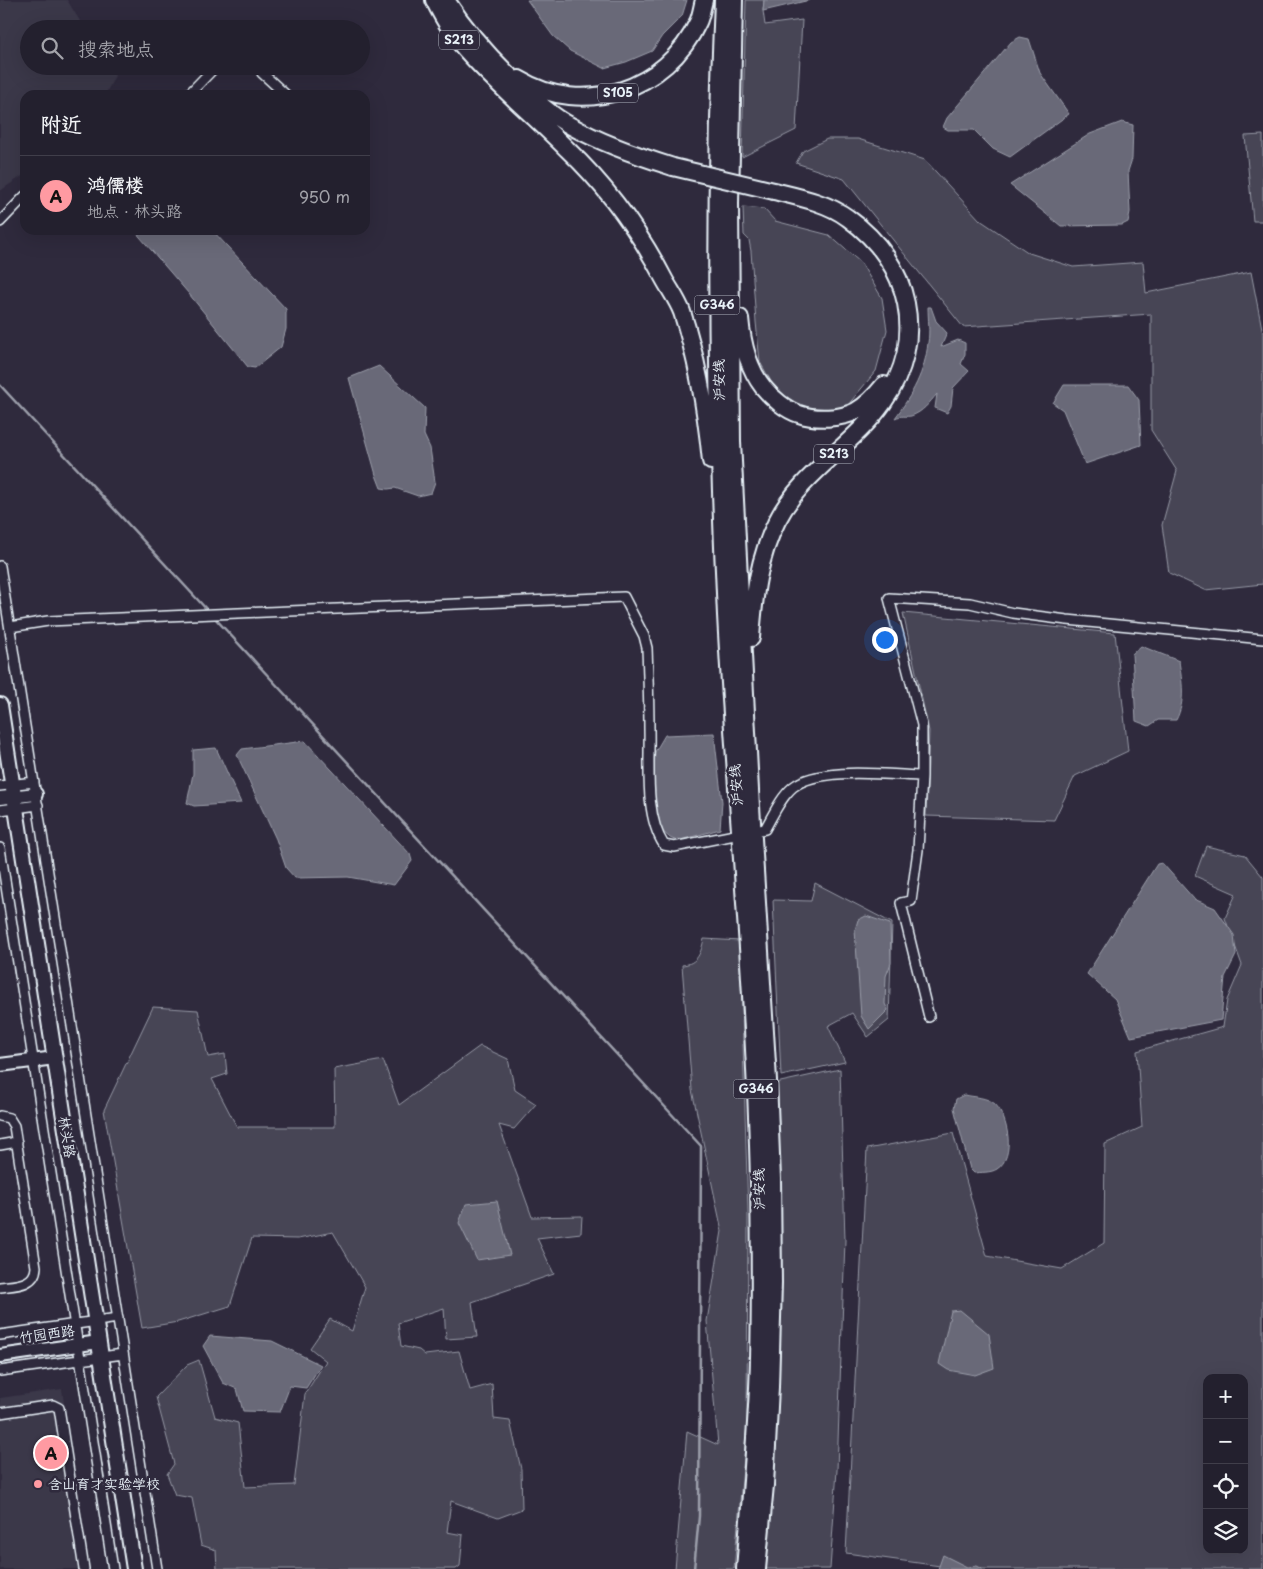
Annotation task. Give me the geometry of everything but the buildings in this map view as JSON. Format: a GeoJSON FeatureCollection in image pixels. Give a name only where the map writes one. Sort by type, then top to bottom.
{"type":"FeatureCollection","features":[{"type":"Feature","properties":{"kind":"highway","name":"S213"},"geometry":{"type":"LineString","coordinates":[[434,0],[447,25],[466,50],[570,126],[672,172],[817,203],[847,217],[872,237],[890,260],[902,285],[908,312],[908,337],[903,363],[894,383],[882,404],[856,434],[804,483],[778,519],[761,558],[754,594],[751,637],[750,790]]}},
{"type":"Feature","properties":{"kind":"highway","name":"S213"},"geometry":{"type":"LineString","coordinates":[[446,0],[492,68]]}},
{"type":"Feature","properties":{"kind":"highway","name":"S105"},"geometry":{"type":"LineString","coordinates":[[492,68],[553,93],[587,97],[620,92],[652,77],[678,55],[698,22],[704,0]]}},
{"type":"Feature","properties":{"kind":"highway","name":"沪安线"},"geometry":{"type":"LineString","coordinates":[[723,0],[718,104],[716,253],[726,610],[768,1080],[772,1179],[773,1274],[770,1387],[765,1485],[757,1569]]}},
{"type":"Feature","properties":{"kind":"highway","name":"沪安线"},"geometry":{"type":"LineString","coordinates":[[734,0],[730,204],[732,442],[750,790],[746,832],[760,1274],[758,1386],[745,1569]]}},
{"type":"Feature","properties":{"kind":"highway"},"geometry":{"type":"LineString","coordinates":[[492,68],[532,117],[568,150],[609,194],[649,251],[682,310],[697,366],[707,423],[726,610]]}},
{"type":"Feature","properties":{"kind":"highway"},"geometry":{"type":"LineString","coordinates":[[730,204],[742,336],[750,362],[763,386],[780,403],[800,414],[824,418],[856,411],[875,397],[886,382],[894,363],[900,338],[900,314],[893,290],[880,262],[862,241],[840,223],[773,195]]}},
{"type":"Feature","properties":{"kind":"main road","name":"林头路"},"geometry":{"type":"LineString","coordinates":[[0,705],[8,795],[55,1058],[134,1569]]}},
{"type":"Feature","properties":{"kind":"main road"},"geometry":{"type":"LineString","coordinates":[[8,795],[36,794]]}},
{"type":"Feature","properties":{"kind":"main road"},"geometry":{"type":"LineString","coordinates":[[0,1065],[55,1058]]}},
{"type":"Feature","properties":{"kind":"main road","name":"竹园西路"},"geometry":{"type":"LineString","coordinates":[[0,1356],[99,1342]]}},
{"type":"Feature","properties":{"kind":"street"},"geometry":{"type":"LineString","coordinates":[[196,90],[209,75]]}},
{"type":"Feature","properties":{"kind":"street"},"geometry":{"type":"LineString","coordinates":[[264,75],[281,90]]}},
{"type":"Feature","properties":{"kind":"street"},"geometry":{"type":"LineString","coordinates":[[0,222],[20,201]]}},
{"type":"Feature","properties":{"kind":"street"},"geometry":{"type":"LineString","coordinates":[[0,566],[157,1569]]}},
{"type":"Feature","properties":{"kind":"street"},"geometry":{"type":"LineString","coordinates":[[10,627],[48,621],[624,596],[644,636],[647,648],[648,786],[657,835],[664,845],[674,847],[765,829],[788,792],[795,785],[806,780],[840,774],[922,776]]}},
{"type":"Feature","properties":{"kind":"street"},"geometry":{"type":"LineString","coordinates":[[929,1018],[901,903],[911,900],[918,850],[922,776],[922,725],[889,598],[970,603],[1013,613],[1067,620],[1263,640]]}},
{"type":"Feature","properties":{"kind":"street"},"geometry":{"type":"LineString","coordinates":[[0,810],[8,795]]}},
{"type":"Feature","properties":{"kind":"street"},"geometry":{"type":"LineString","coordinates":[[0,848],[113,1569]]}},
{"type":"Feature","properties":{"kind":"street"},"geometry":{"type":"LineString","coordinates":[[0,1116],[9,1118],[12,1121],[17,1142],[36,1272],[34,1277],[26,1283],[0,1287]]}},
{"type":"Feature","properties":{"kind":"street"},"geometry":{"type":"LineString","coordinates":[[0,1145],[17,1142]]}},
{"type":"Feature","properties":{"kind":"street"},"geometry":{"type":"LineString","coordinates":[[0,1335],[118,1318]]}},
{"type":"Feature","properties":{"kind":"street"},"geometry":{"type":"LineString","coordinates":[[0,1371],[123,1354]]}},
{"type":"Feature","properties":{"kind":"street"},"geometry":{"type":"LineString","coordinates":[[0,1413],[53,1405],[59,1408],[84,1569]]}},
{"type":"Feature","properties":{"kind":"shaded area"},"geometry":{"type":"Polygon","coordinates":[[[0,0],[67,0],[79,20],[20,20],[20,75],[115,76],[108,90],[20,90],[20,177],[0,191],[0,0]]]}},
{"type":"Feature","properties":{"kind":"shaded area"},"geometry":{"type":"Polygon","coordinates":[[[746,0],[764,0],[765,25],[802,20],[796,130],[742,157],[746,0]]]}},
{"type":"Feature","properties":{"kind":"shaded area"},"geometry":{"type":"Polygon","coordinates":[[[1263,135],[1263,221],[1253,221],[1245,136],[1263,135]]]}},
{"type":"Feature","properties":{"kind":"shaded area"},"geometry":{"type":"Polygon","coordinates":[[[827,139],[858,139],[925,160],[980,220],[1029,253],[1073,267],[1143,262],[1146,293],[1251,272],[1263,334],[1263,584],[1205,590],[1169,573],[1162,525],[1177,471],[1151,430],[1151,314],[963,327],[844,179],[796,163],[803,151],[827,139]]]}},
{"type":"Feature","properties":{"kind":"shaded area"},"geometry":{"type":"Polygon","coordinates":[[[743,207],[764,209],[775,221],[829,235],[861,263],[882,298],[887,330],[876,371],[847,406],[840,409],[814,410],[790,401],[772,383],[760,362],[751,251],[749,240],[744,235],[743,207]]]}},
{"type":"Feature","properties":{"kind":"shaded area"},"geometry":{"type":"Polygon","coordinates":[[[903,613],[1115,633],[1128,751],[1075,776],[1054,820],[926,816],[929,731],[903,613]]]}},
{"type":"Feature","properties":{"kind":"shaded area"},"geometry":{"type":"Polygon","coordinates":[[[1206,846],[1245,855],[1263,877],[1263,1569],[962,1569],[846,1553],[867,1149],[953,1133],[987,1256],[1062,1269],[1104,1243],[1105,1144],[1142,1127],[1137,1051],[1223,1027],[1227,1000],[1242,965],[1225,918],[1236,894],[1195,876],[1206,846]]]}},
{"type":"Feature","properties":{"kind":"shaded area"},"geometry":{"type":"Polygon","coordinates":[[[815,883],[892,923],[889,1020],[868,1037],[852,1013],[828,1026],[845,1062],[781,1076],[773,900],[811,901],[815,883]]]}},
{"type":"Feature","properties":{"kind":"shaded area"},"geometry":{"type":"Polygon","coordinates":[[[704,939],[740,941],[748,1214],[747,1423],[734,1569],[675,1569],[687,1431],[718,1445],[707,1321],[722,1231],[692,1090],[682,965],[695,960],[700,953],[704,939]]]}},
{"type":"Feature","properties":{"kind":"shaded area"},"geometry":{"type":"Polygon","coordinates":[[[153,1007],[198,1010],[208,1057],[225,1054],[227,1074],[212,1079],[237,1127],[335,1127],[334,1069],[383,1060],[399,1105],[480,1046],[508,1059],[515,1090],[536,1104],[514,1129],[499,1125],[532,1217],[582,1216],[581,1233],[537,1238],[554,1274],[472,1302],[477,1337],[446,1339],[444,1308],[398,1323],[401,1346],[419,1350],[425,1355],[459,1351],[470,1390],[492,1384],[494,1419],[510,1421],[521,1469],[522,1509],[498,1518],[451,1501],[447,1532],[463,1535],[460,1566],[456,1569],[217,1569],[216,1550],[201,1545],[192,1498],[175,1495],[167,1474],[174,1464],[156,1397],[187,1365],[199,1360],[215,1417],[238,1423],[245,1487],[294,1485],[305,1394],[326,1361],[310,1348],[330,1319],[352,1331],[365,1287],[333,1232],[298,1239],[252,1238],[230,1306],[178,1322],[142,1328],[104,1110],[153,1007]]]}},
{"type":"Feature","properties":{"kind":"shaded area"},"geometry":{"type":"Polygon","coordinates":[[[840,1069],[845,1240],[837,1470],[830,1569],[765,1569],[776,1083],[840,1069]]]}},
{"type":"Feature","properties":{"kind":"shaded area","name":"含山育才实验学校"},"geometry":{"type":"Polygon","coordinates":[[[62,1389],[88,1569],[0,1569],[0,1398],[62,1389]]]}},
{"type":"Feature","properties":{"kind":"water"},"geometry":{"type":"Polygon","coordinates":[[[527,0],[687,0],[682,16],[662,36],[652,51],[626,62],[604,68],[570,51],[553,36],[527,0]]]}},
{"type":"Feature","properties":{"kind":"water"},"geometry":{"type":"Polygon","coordinates":[[[764,0],[810,0],[763,11],[764,0]]]}},
{"type":"Feature","properties":{"kind":"water"},"geometry":{"type":"Polygon","coordinates":[[[1020,37],[1029,39],[1040,73],[1069,114],[1010,157],[993,149],[974,130],[948,130],[943,127],[947,118],[1011,42],[1020,37]]]}},
{"type":"Feature","properties":{"kind":"water"},"geometry":{"type":"Polygon","coordinates":[[[1122,122],[1133,125],[1132,159],[1128,171],[1130,212],[1128,222],[1122,225],[1061,226],[1010,185],[1090,134],[1122,122]]]}},
{"type":"Feature","properties":{"kind":"water"},"geometry":{"type":"Polygon","coordinates":[[[138,235],[217,235],[286,309],[286,329],[281,347],[255,368],[248,367],[138,235]]]}},
{"type":"Feature","properties":{"kind":"water"},"geometry":{"type":"Polygon","coordinates":[[[928,307],[931,307],[936,321],[947,333],[941,347],[958,340],[965,343],[965,354],[961,364],[969,371],[953,388],[951,406],[947,413],[935,408],[937,394],[919,412],[911,416],[895,418],[912,392],[924,364],[929,338],[928,307]]]}},
{"type":"Feature","properties":{"kind":"water"},"geometry":{"type":"Polygon","coordinates":[[[379,366],[425,408],[424,435],[430,448],[435,482],[431,493],[418,496],[395,488],[381,488],[349,378],[379,366]]]}},
{"type":"Feature","properties":{"kind":"water"},"geometry":{"type":"Polygon","coordinates":[[[1064,385],[1128,385],[1139,400],[1141,445],[1085,464],[1063,410],[1053,403],[1064,385]]]}},
{"type":"Feature","properties":{"kind":"water"},"geometry":{"type":"Polygon","coordinates":[[[1141,646],[1179,661],[1182,699],[1176,720],[1158,720],[1149,726],[1136,721],[1132,654],[1141,646]]]}},
{"type":"Feature","properties":{"kind":"water"},"geometry":{"type":"Polygon","coordinates":[[[714,733],[722,802],[720,829],[677,841],[661,830],[653,787],[655,752],[665,735],[714,733]]]}},
{"type":"Feature","properties":{"kind":"water"},"geometry":{"type":"Polygon","coordinates":[[[305,741],[410,854],[412,861],[394,885],[348,877],[295,878],[286,868],[276,839],[237,755],[242,749],[305,741]]]}},
{"type":"Feature","properties":{"kind":"water"},"geometry":{"type":"Polygon","coordinates":[[[216,748],[241,803],[194,806],[187,803],[193,774],[193,750],[216,748]]]}},
{"type":"Feature","properties":{"kind":"water"},"geometry":{"type":"Polygon","coordinates":[[[1162,863],[1194,899],[1215,908],[1234,935],[1236,955],[1225,977],[1221,1020],[1131,1037],[1115,999],[1087,974],[1157,864],[1162,863]]]}},
{"type":"Feature","properties":{"kind":"water"},"geometry":{"type":"Polygon","coordinates":[[[866,916],[890,924],[891,963],[886,976],[885,1004],[888,1010],[869,1029],[861,1016],[855,930],[858,920],[866,916]]]}},
{"type":"Feature","properties":{"kind":"water"},"geometry":{"type":"Polygon","coordinates":[[[964,1095],[988,1100],[1000,1110],[1006,1127],[1008,1147],[1007,1156],[1003,1163],[995,1170],[974,1173],[970,1169],[954,1108],[956,1099],[964,1095]]]}},
{"type":"Feature","properties":{"kind":"water"},"geometry":{"type":"Polygon","coordinates":[[[497,1201],[510,1255],[477,1260],[459,1223],[466,1204],[497,1201]]]}},
{"type":"Feature","properties":{"kind":"water"},"geometry":{"type":"Polygon","coordinates":[[[960,1310],[989,1334],[994,1368],[975,1375],[948,1370],[939,1364],[951,1311],[960,1310]]]}},
{"type":"Feature","properties":{"kind":"water"},"geometry":{"type":"Polygon","coordinates":[[[210,1336],[272,1341],[321,1365],[306,1388],[290,1386],[280,1412],[243,1411],[237,1389],[223,1383],[203,1346],[210,1336]]]}},
{"type":"Feature","properties":{"kind":"water"},"geometry":{"type":"Polygon","coordinates":[[[943,1555],[967,1567],[976,1566],[982,1569],[938,1569],[943,1555]]]}},
{"type":"Feature","properties":{"kind":"waterway"},"geometry":{"type":"LineString","coordinates":[[0,385],[209,612]]}},
{"type":"Feature","properties":{"kind":"waterway"},"geometry":{"type":"LineString","coordinates":[[213,616],[701,1146],[699,1516],[694,1569]]}},
{"type":"Feature","properties":{"kind":"place","name":"鸿儒楼"},"geometry":{"type":"Point","coordinates":[51,1453]}},
{"type":"Feature","properties":{"kind":"place","name":"含山育才实验学校"},"geometry":{"type":"Point","coordinates":[38,1484]}}]}
